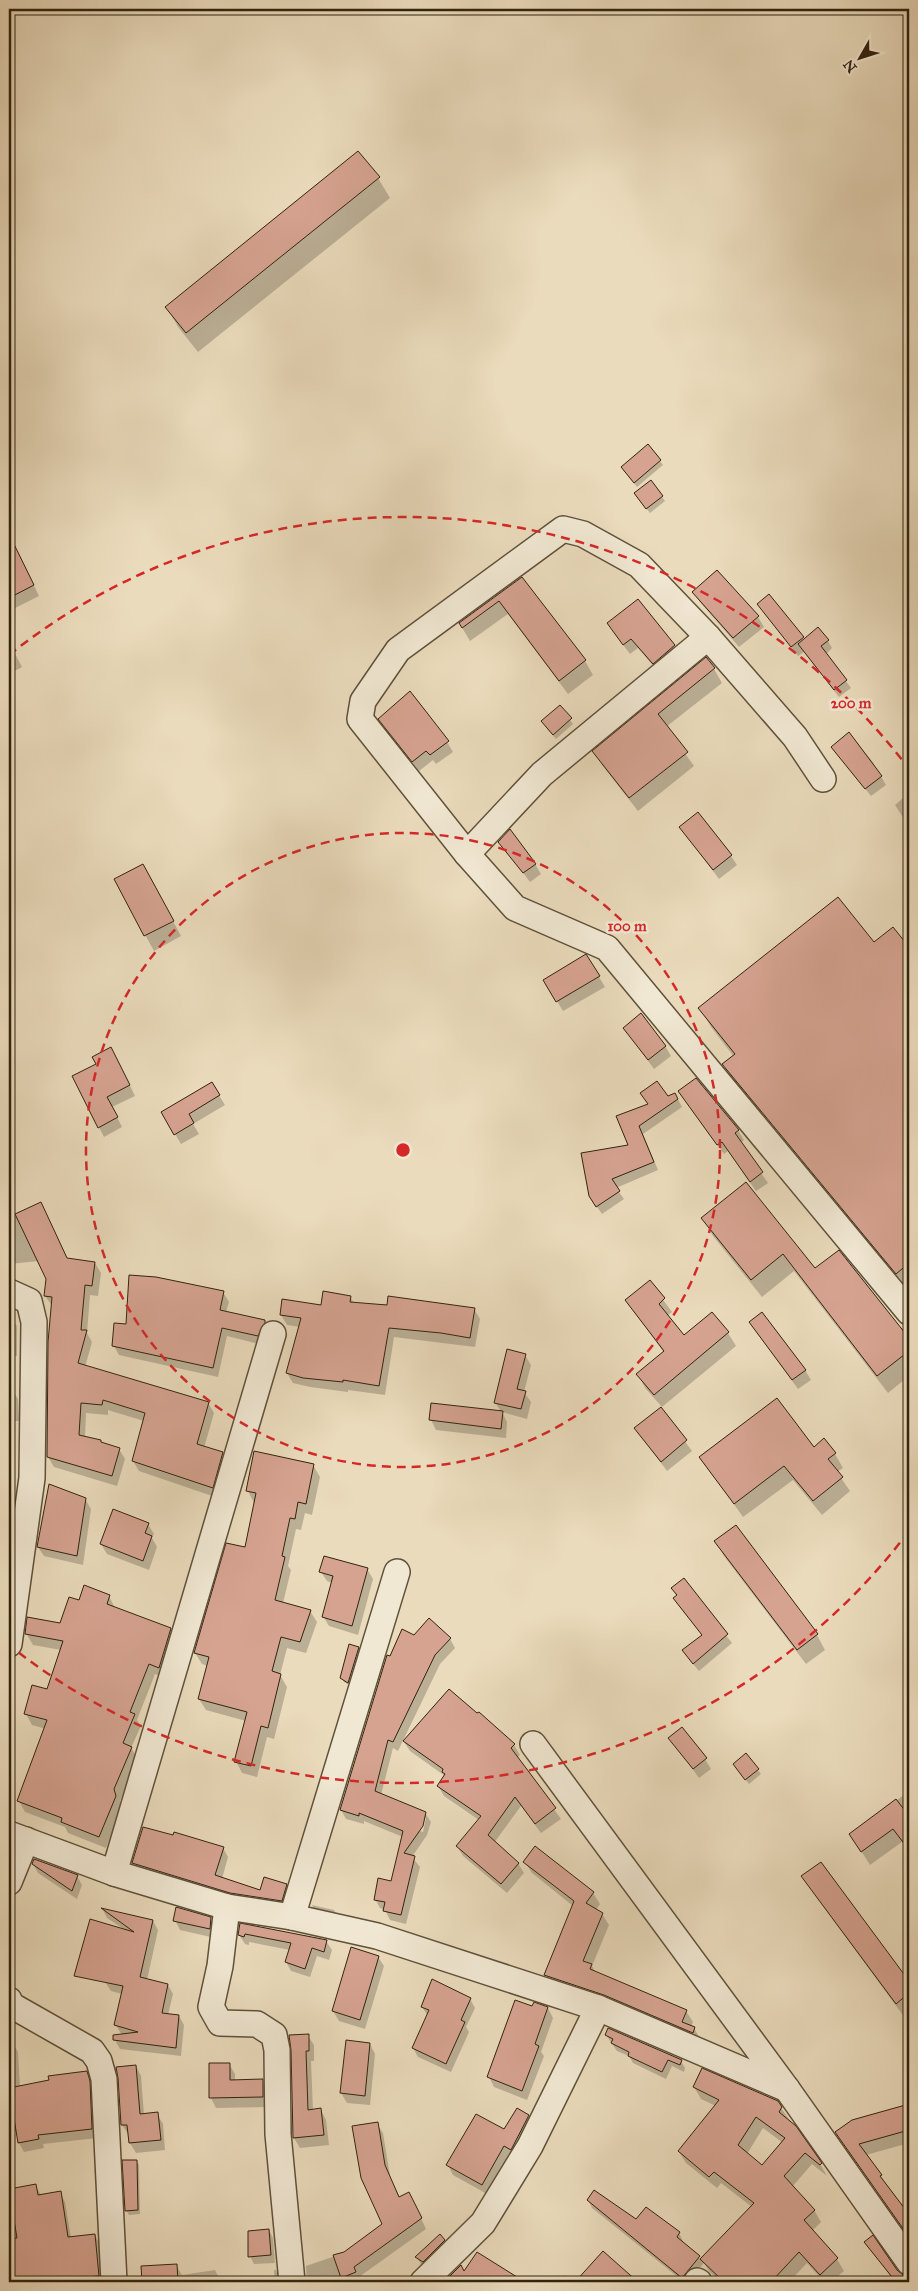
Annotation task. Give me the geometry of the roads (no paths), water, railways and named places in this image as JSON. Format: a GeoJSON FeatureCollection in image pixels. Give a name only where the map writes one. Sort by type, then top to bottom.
{"type":"FeatureCollection","features":[{"type":"Feature","properties":{"kind":"street"},"geometry":{"type":"LineString","coordinates":[[823,779],[795,737],[708,637],[639,565],[583,534],[563,528],[398,650],[363,700],[360,719],[467,854],[515,908],[607,948],[909,1312]]}},
{"type":"Feature","properties":{"kind":"street"},"geometry":{"type":"LineString","coordinates":[[467,854],[542,774],[708,637]]}},
{"type":"Feature","properties":{"kind":"street"},"geometry":{"type":"LineString","coordinates":[[9,1292],[29,1301],[34,1322],[32,1478],[9,1644]]}},
{"type":"Feature","properties":{"kind":"street"},"geometry":{"type":"LineString","coordinates":[[114,1873],[273,1334]]}},
{"type":"Feature","properties":{"kind":"street"},"geometry":{"type":"LineString","coordinates":[[292,1917],[397,1572]]}},
{"type":"Feature","properties":{"kind":"street"},"geometry":{"type":"LineString","coordinates":[[532,1744],[787,2088],[909,2262]]}},
{"type":"Feature","properties":{"kind":"street"},"geometry":{"type":"LineString","coordinates":[[9,1882],[17,1837],[114,1873],[227,1907],[292,1917],[377,1936],[598,2008],[787,2088]]}},
{"type":"Feature","properties":{"kind":"street"},"geometry":{"type":"LineString","coordinates":[[227,1907],[220,1966],[211,2007],[220,2023],[257,2024],[274,2036],[277,2050],[278,2134],[292,2282]]}},
{"type":"Feature","properties":{"kind":"street"},"geometry":{"type":"LineString","coordinates":[[9,2000],[12,2005],[92,2051],[99,2061],[104,2079],[114,2282]]}},
{"type":"Feature","properties":{"kind":"street"},"geometry":{"type":"LineString","coordinates":[[423,2282],[483,2223],[530,2146],[598,2008]]}}]}
